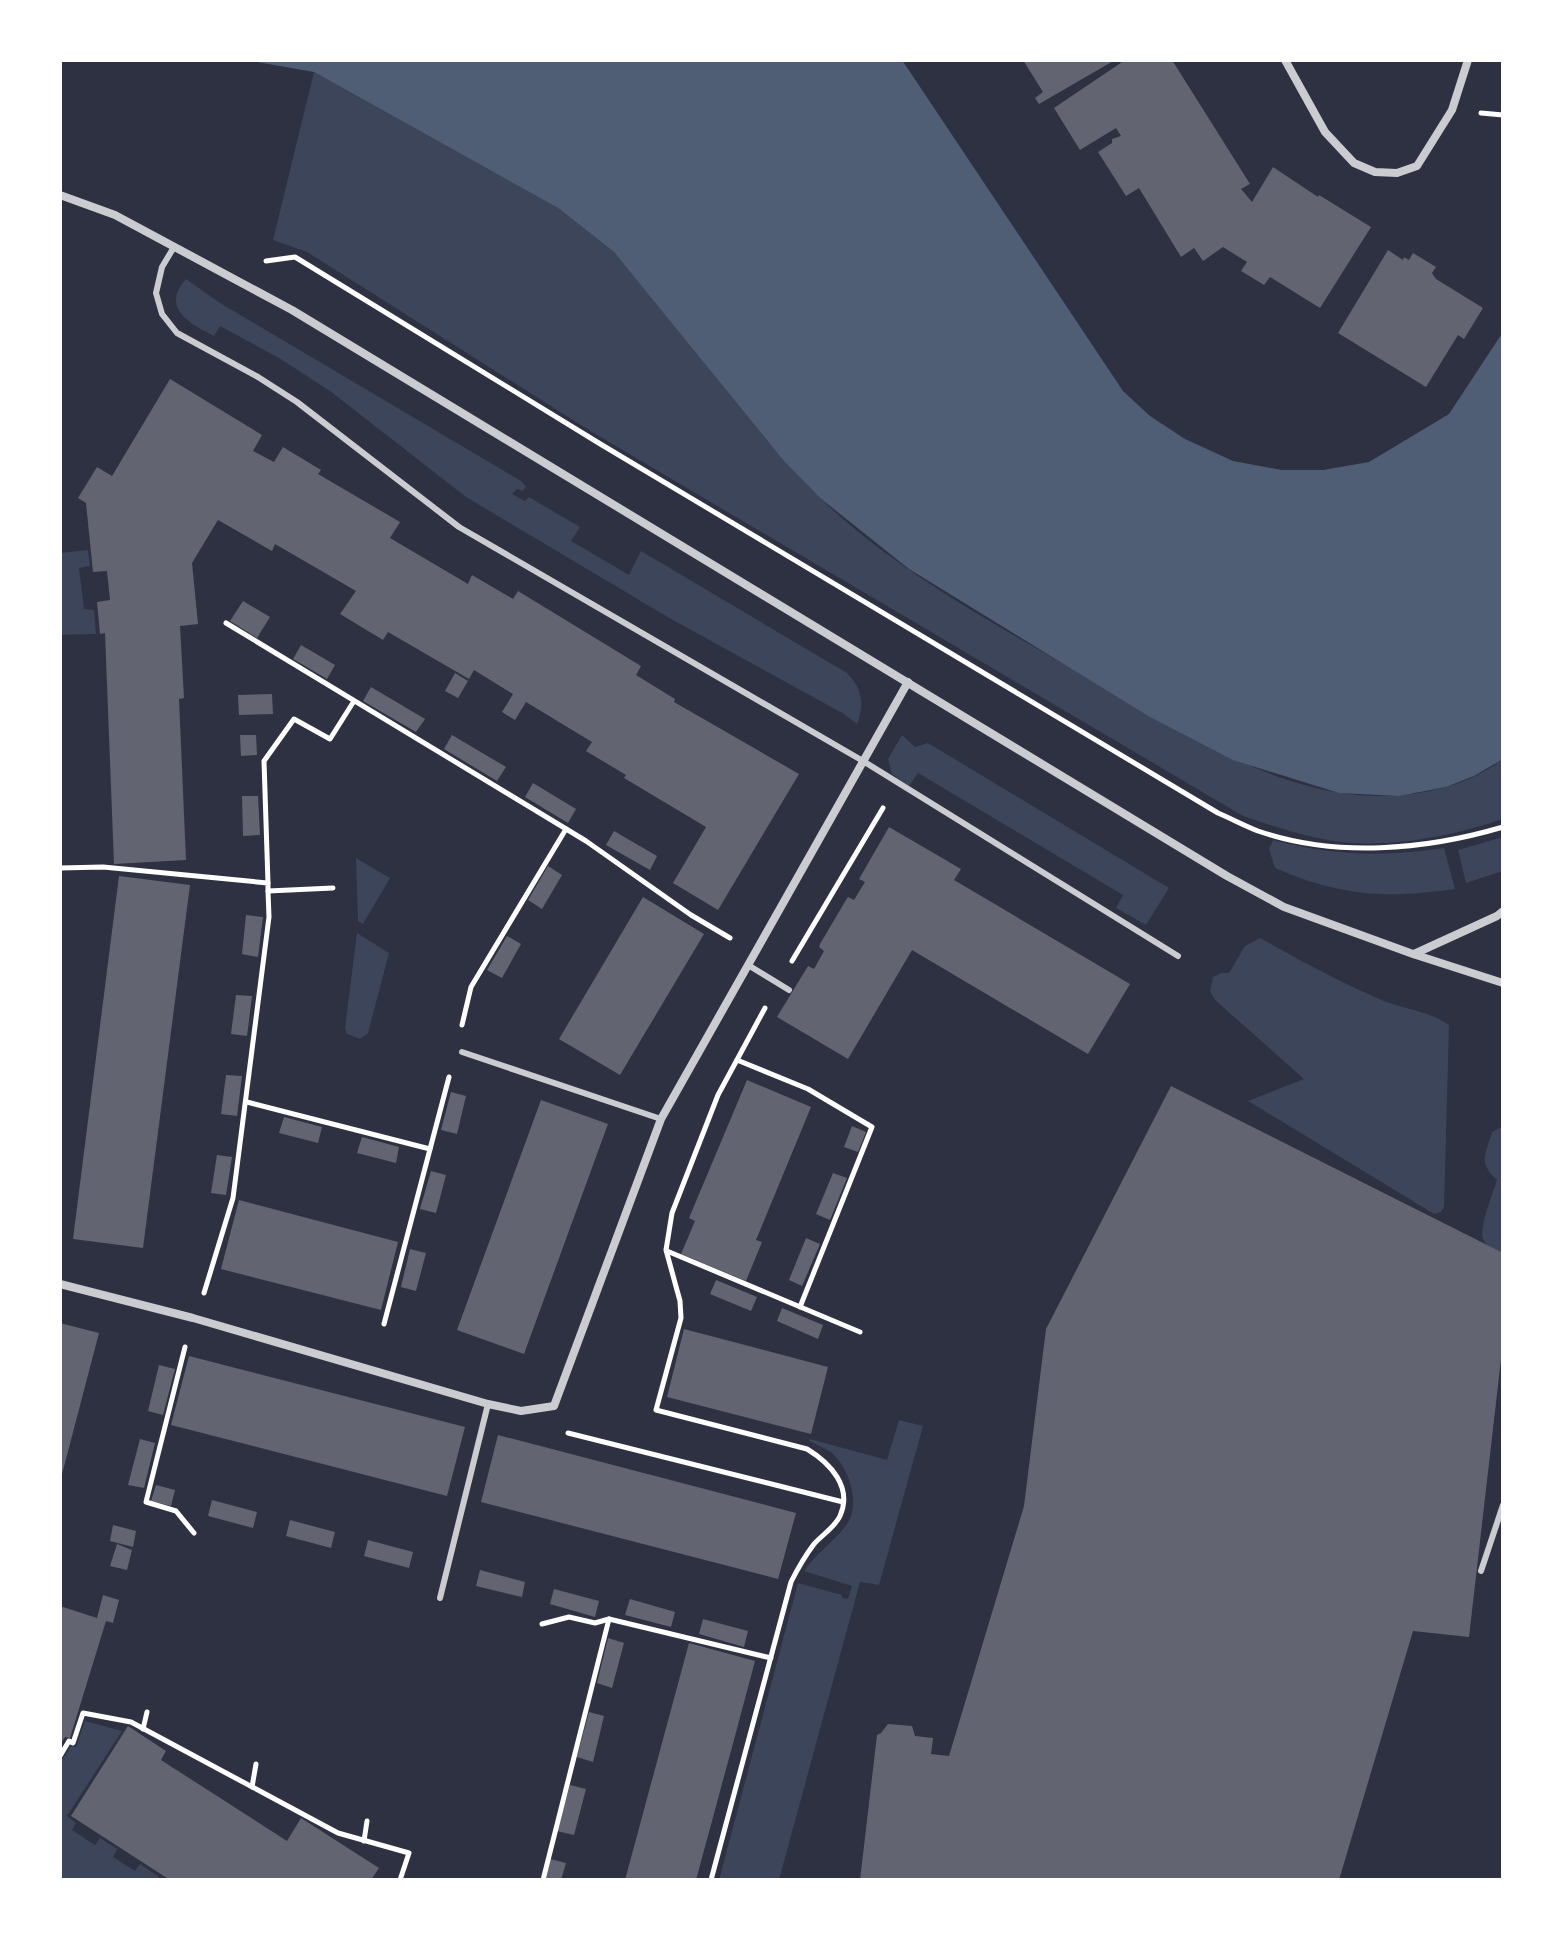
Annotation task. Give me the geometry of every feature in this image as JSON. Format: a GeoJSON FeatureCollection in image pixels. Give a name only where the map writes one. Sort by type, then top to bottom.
{"type":"FeatureCollection","features":[{"type":"Feature","properties":{"kind":"street"},"geometry":{"type":"LineString","coordinates":[[1285,60],[1325,132],[1354,163],[1375,172],[1397,173],[1417,166],[1452,110],[1468,60]]}},
{"type":"Feature","properties":{"kind":"street"},"geometry":{"type":"LineString","coordinates":[[60,195],[115,215],[292,310],[1227,876],[1284,907],[1503,983]]}},
{"type":"Feature","properties":{"kind":"street"},"geometry":{"type":"LineString","coordinates":[[60,1284],[193,1318],[488,1404],[521,1411],[554,1406],[661,1119],[908,682]]}},
{"type":"Feature","properties":{"kind":"street"},"geometry":{"type":"LineString","coordinates":[[1413,954],[1503,911]]}},
{"type":"Feature","properties":{"kind":"lane"},"geometry":{"type":"LineString","coordinates":[[174,247],[162,267],[156,293],[162,314],[177,333],[297,402],[426,502],[493,547],[863,761],[1178,956]]}},
{"type":"Feature","properties":{"kind":"lane"},"geometry":{"type":"LineString","coordinates":[[748,965],[789,990]]}},
{"type":"Feature","properties":{"kind":"lane"},"geometry":{"type":"LineString","coordinates":[[462,1052],[661,1119]]}},
{"type":"Feature","properties":{"kind":"lane"},"geometry":{"type":"LineString","coordinates":[[440,1598],[488,1404]]}},
{"type":"Feature","properties":{"kind":"lane"},"geometry":{"type":"LineString","coordinates":[[1481,1571],[1503,1505]]}},
{"type":"Feature","properties":{"kind":"path"},"geometry":{"type":"LineString","coordinates":[[214,267],[295,257],[602,445],[1218,813],[1260,831],[1353,848],[1452,841],[1503,827]]}},
{"type":"Feature","properties":{"kind":"path"},"geometry":{"type":"LineString","coordinates":[[226,623],[586,841],[691,915],[755,952]]}},
{"type":"Feature","properties":{"kind":"path"},"geometry":{"type":"LineString","coordinates":[[194,1533],[176,1511],[146,1502],[193,1318],[210,1279],[233,1198],[269,917],[264,761],[294,719],[330,739],[354,701]]}},
{"type":"Feature","properties":{"kind":"path"},"geometry":{"type":"LineString","coordinates":[[60,868],[103,867],[268,883]]}},
{"type":"Feature","properties":{"kind":"path"},"geometry":{"type":"LineString","coordinates":[[268,891],[333,888]]}},
{"type":"Feature","properties":{"kind":"path"},"geometry":{"type":"LineString","coordinates":[[737,1060],[808,1089],[872,1127],[800,1307]]}},
{"type":"Feature","properties":{"kind":"path"},"geometry":{"type":"LineString","coordinates":[[247,1102],[430,1149]]}},
{"type":"Feature","properties":{"kind":"path"},"geometry":{"type":"LineString","coordinates":[[711,1880],[791,1582],[800,1563],[840,1517],[843,1502],[840,1480],[825,1460],[807,1449],[656,1410],[681,1318],[680,1301],[666,1250],[860,1332]]}},
{"type":"Feature","properties":{"kind":"path"},"geometry":{"type":"LineString","coordinates":[[554,1406],[555,1430],[843,1502]]}},
{"type":"Feature","properties":{"kind":"path"},"geometry":{"type":"LineString","coordinates":[[542,1624],[569,1617],[595,1623],[609,1619],[771,1658]]}},
{"type":"Feature","properties":{"kind":"path"},"geometry":{"type":"LineString","coordinates":[[543,1880],[609,1619]]}},
{"type":"Feature","properties":{"kind":"path"},"geometry":{"type":"LineString","coordinates":[[143,1729],[147,1712]]}},
{"type":"Feature","properties":{"kind":"path"},"geometry":{"type":"LineString","coordinates":[[60,1756],[69,1741],[73,1743],[83,1713],[131,1722],[338,1833],[409,1853],[400,1880]]}},
{"type":"Feature","properties":{"kind":"path"},"geometry":{"type":"LineString","coordinates":[[252,1787],[256,1764]]}},
{"type":"Feature","properties":{"kind":"path"},"geometry":{"type":"LineString","coordinates":[[364,1841],[367,1821]]}},
{"type":"Feature","properties":{"kind":"shaded area"},"geometry":{"type":"Polygon","coordinates":[[[246,60],[902,60],[1123,391],[1150,416],[1185,439],[1233,461],[1282,470],[1323,470],[1369,462],[1449,414],[1503,332],[1503,759],[1474,776],[1446,787],[1399,796],[1339,793],[1233,760],[1150,717],[909,569],[820,498],[784,461],[614,252],[558,208],[314,72],[246,60]]]}},
{"type":"Feature","properties":{"kind":"shaded area"},"geometry":{"type":"Polygon","coordinates":[[[314,72],[558,208],[614,252],[766,439],[809,487],[884,552],[954,599],[1187,734],[1278,777],[1342,793],[1405,795],[1467,780],[1503,759],[1503,819],[1428,838],[1389,843],[1351,843],[1310,836],[1243,816],[592,432],[307,252],[273,240],[314,72]]]}},
{"type":"Feature","properties":{"kind":"shaded area"},"geometry":{"type":"Polygon","coordinates":[[[186,279],[220,303],[521,481],[526,486],[523,491],[517,489],[512,494],[525,501],[529,497],[580,527],[571,541],[629,575],[641,551],[847,673],[861,697],[857,724],[671,619],[466,497],[330,391],[279,358],[220,326],[214,336],[196,326],[177,307],[176,298],[186,279]]]}},
{"type":"Feature","properties":{"kind":"shaded area"},"geometry":{"type":"Polygon","coordinates":[[[88,550],[90,566],[79,568],[84,609],[94,610],[96,634],[60,635],[60,553],[88,550]]]}},
{"type":"Feature","properties":{"kind":"shaded area"},"geometry":{"type":"Polygon","coordinates":[[[902,735],[915,747],[928,743],[1169,888],[1146,925],[1116,908],[1123,895],[918,773],[909,786],[892,774],[888,759],[902,735]]]}},
{"type":"Feature","properties":{"kind":"shaded area"},"geometry":{"type":"Polygon","coordinates":[[[1503,837],[1503,871],[1466,883],[1458,850],[1503,837]]]}},
{"type":"Feature","properties":{"kind":"shaded area"},"geometry":{"type":"Polygon","coordinates":[[[1273,840],[1358,853],[1444,848],[1455,889],[1407,894],[1342,890],[1275,868],[1269,849],[1273,840]]]}},
{"type":"Feature","properties":{"kind":"shaded area"},"geometry":{"type":"Polygon","coordinates":[[[356,858],[390,878],[363,924],[358,921],[356,858]]]}},
{"type":"Feature","properties":{"kind":"shaded area"},"geometry":{"type":"Polygon","coordinates":[[[357,933],[389,953],[368,1033],[360,1039],[347,1034],[345,1028],[357,933]]]}},
{"type":"Feature","properties":{"kind":"shaded area"},"geometry":{"type":"Polygon","coordinates":[[[1260,938],[1368,994],[1449,1025],[1444,1207],[1441,1212],[1434,1214],[1248,1101],[1304,1079],[1215,1000],[1210,991],[1213,977],[1229,973],[1245,946],[1260,938]]]}},
{"type":"Feature","properties":{"kind":"shaded area"},"geometry":{"type":"Polygon","coordinates":[[[1503,1126],[1503,1256],[1486,1244],[1482,1234],[1497,1180],[1487,1168],[1485,1153],[1492,1132],[1503,1126]]]}},
{"type":"Feature","properties":{"kind":"shaded area"},"geometry":{"type":"Polygon","coordinates":[[[899,1420],[923,1426],[879,1585],[860,1582],[779,1880],[719,1880],[798,1583],[848,1599],[852,1586],[804,1571],[847,1524],[853,1506],[848,1477],[838,1460],[829,1451],[809,1441],[887,1460],[899,1420]]]}},
{"type":"Feature","properties":{"kind":"shaded area"},"geometry":{"type":"Polygon","coordinates":[[[85,1721],[122,1731],[67,1816],[76,1823],[72,1830],[95,1845],[100,1838],[117,1849],[113,1857],[135,1871],[140,1864],[159,1877],[158,1880],[60,1880],[60,1763],[71,1746],[76,1747],[85,1721]]]}},
{"type":"Feature","properties":{"kind":"building"},"geometry":{"type":"Polygon","coordinates":[[[1023,60],[1115,60],[1039,104],[1035,98],[1043,92],[1023,60]]]}},
{"type":"Feature","properties":{"kind":"building"},"geometry":{"type":"Polygon","coordinates":[[[1125,60],[1172,60],[1250,184],[1241,189],[1252,202],[1273,167],[1371,227],[1320,308],[1270,277],[1264,285],[1241,271],[1247,262],[1223,247],[1203,261],[1194,248],[1181,257],[1139,188],[1126,196],[1098,152],[1112,143],[1112,139],[1121,136],[1116,128],[1080,150],[1054,108],[1125,60]]]}},
{"type":"Feature","properties":{"kind":"building"},"geometry":{"type":"Polygon","coordinates":[[[1388,250],[1403,260],[1404,257],[1409,260],[1413,253],[1436,267],[1432,273],[1436,279],[1483,308],[1464,339],[1458,335],[1426,387],[1338,333],[1388,250]]]}},
{"type":"Feature","properties":{"kind":"building"},"geometry":{"type":"Polygon","coordinates":[[[170,379],[262,435],[253,451],[274,462],[283,447],[321,470],[318,474],[400,522],[390,538],[468,584],[472,575],[513,599],[518,591],[641,666],[636,675],[675,699],[674,702],[799,774],[718,910],[673,883],[706,827],[624,778],[626,775],[586,751],[592,742],[526,702],[515,720],[502,712],[513,694],[474,670],[469,679],[388,632],[383,640],[340,614],[356,591],[275,544],[272,551],[218,520],[192,563],[198,624],[180,626],[184,698],[179,699],[186,860],[114,864],[105,633],[100,634],[97,602],[110,600],[107,571],[93,572],[86,503],[78,498],[97,467],[112,476],[170,379]]]}},
{"type":"Feature","properties":{"kind":"building"},"geometry":{"type":"Polygon","coordinates":[[[243,601],[270,617],[257,638],[230,621],[243,601]]]}},
{"type":"Feature","properties":{"kind":"building"},"geometry":{"type":"Polygon","coordinates":[[[301,645],[335,665],[327,679],[293,659],[301,645]]]}},
{"type":"Feature","properties":{"kind":"building"},"geometry":{"type":"Polygon","coordinates":[[[455,673],[468,681],[458,698],[445,691],[455,673]]]}},
{"type":"Feature","properties":{"kind":"building"},"geometry":{"type":"Polygon","coordinates":[[[371,687],[425,719],[416,732],[363,701],[371,687]]]}},
{"type":"Feature","properties":{"kind":"building"},"geometry":{"type":"Polygon","coordinates":[[[272,694],[273,714],[239,715],[238,695],[272,694]]]}},
{"type":"Feature","properties":{"kind":"building"},"geometry":{"type":"Polygon","coordinates":[[[240,735],[256,735],[257,755],[241,756],[240,735]]]}},
{"type":"Feature","properties":{"kind":"building"},"geometry":{"type":"Polygon","coordinates":[[[452,735],[506,767],[497,781],[444,749],[452,735]]]}},
{"type":"Feature","properties":{"kind":"building"},"geometry":{"type":"Polygon","coordinates":[[[533,783],[576,809],[568,823],[525,797],[533,783]]]}},
{"type":"Feature","properties":{"kind":"building"},"geometry":{"type":"Polygon","coordinates":[[[242,796],[258,796],[260,835],[243,836],[242,796]]]}},
{"type":"Feature","properties":{"kind":"building"},"geometry":{"type":"Polygon","coordinates":[[[889,827],[961,869],[954,880],[1130,984],[1088,1054],[912,950],[848,1059],[777,1017],[808,966],[814,969],[824,951],[820,944],[848,897],[854,900],[865,882],[859,879],[889,827]]]}},
{"type":"Feature","properties":{"kind":"building"},"geometry":{"type":"Polygon","coordinates":[[[614,831],[657,856],[650,870],[606,845],[614,831]]]}},
{"type":"Feature","properties":{"kind":"building"},"geometry":{"type":"Polygon","coordinates":[[[548,866],[562,875],[542,909],[528,900],[548,866]]]}},
{"type":"Feature","properties":{"kind":"building"},"geometry":{"type":"Polygon","coordinates":[[[119,876],[190,885],[143,1248],[73,1239],[119,876]]]}},
{"type":"Feature","properties":{"kind":"building"},"geometry":{"type":"Polygon","coordinates":[[[643,897],[704,934],[620,1075],[559,1039],[643,897]]]}},
{"type":"Feature","properties":{"kind":"building"},"geometry":{"type":"Polygon","coordinates":[[[246,915],[263,917],[258,957],[242,954],[246,915]]]}},
{"type":"Feature","properties":{"kind":"building"},"geometry":{"type":"Polygon","coordinates":[[[507,936],[521,944],[502,978],[487,970],[507,936]]]}},
{"type":"Feature","properties":{"kind":"building"},"geometry":{"type":"Polygon","coordinates":[[[236,995],[252,996],[247,1036],[231,1034],[236,995]]]}},
{"type":"Feature","properties":{"kind":"building"},"geometry":{"type":"Polygon","coordinates":[[[226,1075],[242,1076],[237,1116],[221,1114],[226,1075]]]}},
{"type":"Feature","properties":{"kind":"building"},"geometry":{"type":"Polygon","coordinates":[[[747,1080],[811,1107],[756,1240],[762,1242],[746,1281],[681,1254],[695,1221],[689,1218],[747,1080]]]}},
{"type":"Feature","properties":{"kind":"building"},"geometry":{"type":"Polygon","coordinates":[[[1171,1086],[1503,1253],[1503,1342],[1469,1637],[1413,1631],[1339,1880],[860,1880],[877,1735],[888,1724],[912,1726],[915,1736],[933,1738],[931,1754],[949,1756],[1024,1506],[1046,1329],[1171,1086]]]}},
{"type":"Feature","properties":{"kind":"building"},"geometry":{"type":"Polygon","coordinates":[[[451,1092],[466,1096],[457,1134],[441,1130],[451,1092]]]}},
{"type":"Feature","properties":{"kind":"building"},"geometry":{"type":"Polygon","coordinates":[[[541,1100],[608,1124],[524,1354],[457,1330],[541,1100]]]}},
{"type":"Feature","properties":{"kind":"building"},"geometry":{"type":"Polygon","coordinates":[[[284,1117],[322,1127],[318,1143],[279,1133],[284,1117]]]}},
{"type":"Feature","properties":{"kind":"building"},"geometry":{"type":"Polygon","coordinates":[[[852,1126],[866,1132],[858,1152],[844,1147],[852,1126]]]}},
{"type":"Feature","properties":{"kind":"building"},"geometry":{"type":"Polygon","coordinates":[[[362,1137],[399,1147],[396,1163],[357,1153],[362,1137]]]}},
{"type":"Feature","properties":{"kind":"building"},"geometry":{"type":"Polygon","coordinates":[[[217,1155],[232,1157],[226,1195],[211,1193],[217,1155]]]}},
{"type":"Feature","properties":{"kind":"building"},"geometry":{"type":"Polygon","coordinates":[[[431,1171],[446,1175],[436,1213],[420,1209],[431,1171]]]}},
{"type":"Feature","properties":{"kind":"building"},"geometry":{"type":"Polygon","coordinates":[[[833,1173],[847,1178],[830,1220],[816,1214],[833,1173]]]}},
{"type":"Feature","properties":{"kind":"building"},"geometry":{"type":"Polygon","coordinates":[[[239,1200],[398,1242],[381,1310],[221,1269],[239,1200]]]}},
{"type":"Feature","properties":{"kind":"building"},"geometry":{"type":"Polygon","coordinates":[[[806,1238],[820,1244],[802,1286],[789,1280],[806,1238]]]}},
{"type":"Feature","properties":{"kind":"building"},"geometry":{"type":"Polygon","coordinates":[[[410,1249],[426,1253],[416,1291],[401,1287],[410,1249]]]}},
{"type":"Feature","properties":{"kind":"building"},"geometry":{"type":"Polygon","coordinates":[[[716,1280],[757,1297],[751,1311],[710,1294],[716,1280]]]}},
{"type":"Feature","properties":{"kind":"building"},"geometry":{"type":"Polygon","coordinates":[[[782,1308],[823,1325],[818,1339],[777,1321],[782,1308]]]}},
{"type":"Feature","properties":{"kind":"building"},"geometry":{"type":"Polygon","coordinates":[[[60,1323],[99,1333],[61,1478],[60,1478],[60,1323]]]}},
{"type":"Feature","properties":{"kind":"building"},"geometry":{"type":"Polygon","coordinates":[[[684,1329],[828,1367],[811,1434],[667,1397],[684,1329]]]}},
{"type":"Feature","properties":{"kind":"building"},"geometry":{"type":"Polygon","coordinates":[[[189,1356],[465,1427],[447,1496],[171,1425],[189,1356]]]}},
{"type":"Feature","properties":{"kind":"building"},"geometry":{"type":"Polygon","coordinates":[[[159,1365],[175,1369],[163,1415],[148,1411],[159,1365]]]}},
{"type":"Feature","properties":{"kind":"building"},"geometry":{"type":"Polygon","coordinates":[[[498,1435],[796,1513],[778,1579],[481,1502],[498,1435]]]}},
{"type":"Feature","properties":{"kind":"building"},"geometry":{"type":"Polygon","coordinates":[[[140,1439],[155,1443],[144,1488],[128,1485],[140,1439]]]}},
{"type":"Feature","properties":{"kind":"building"},"geometry":{"type":"Polygon","coordinates":[[[156,1485],[175,1490],[171,1506],[151,1501],[156,1485]]]}},
{"type":"Feature","properties":{"kind":"building"},"geometry":{"type":"Polygon","coordinates":[[[212,1500],[257,1512],[253,1528],[208,1516],[212,1500]]]}},
{"type":"Feature","properties":{"kind":"building"},"geometry":{"type":"Polygon","coordinates":[[[290,1520],[335,1532],[331,1548],[286,1536],[290,1520]]]}},
{"type":"Feature","properties":{"kind":"building"},"geometry":{"type":"Polygon","coordinates":[[[113,1525],[136,1531],[133,1547],[110,1541],[113,1525]]]}},
{"type":"Feature","properties":{"kind":"building"},"geometry":{"type":"Polygon","coordinates":[[[368,1540],[413,1552],[409,1568],[364,1556],[368,1540]]]}},
{"type":"Feature","properties":{"kind":"building"},"geometry":{"type":"Polygon","coordinates":[[[117,1544],[132,1550],[127,1570],[110,1566],[117,1544]]]}},
{"type":"Feature","properties":{"kind":"building"},"geometry":{"type":"Polygon","coordinates":[[[480,1570],[525,1582],[522,1597],[476,1586],[480,1570]]]}},
{"type":"Feature","properties":{"kind":"building"},"geometry":{"type":"Polygon","coordinates":[[[554,1589],[599,1601],[595,1617],[550,1604],[554,1589]]]}},
{"type":"Feature","properties":{"kind":"building"},"geometry":{"type":"Polygon","coordinates":[[[103,1595],[119,1600],[113,1623],[106,1621],[70,1738],[65,1737],[60,1745],[60,1606],[97,1618],[103,1595]]]}},
{"type":"Feature","properties":{"kind":"building"},"geometry":{"type":"Polygon","coordinates":[[[630,1599],[675,1612],[671,1627],[625,1615],[630,1599]]]}},
{"type":"Feature","properties":{"kind":"building"},"geometry":{"type":"Polygon","coordinates":[[[703,1619],[748,1631],[744,1647],[699,1634],[703,1619]]]}},
{"type":"Feature","properties":{"kind":"building"},"geometry":{"type":"Polygon","coordinates":[[[608,1638],[624,1643],[612,1688],[597,1683],[608,1638]]]}},
{"type":"Feature","properties":{"kind":"building"},"geometry":{"type":"Polygon","coordinates":[[[689,1643],[755,1661],[735,1736],[696,1880],[625,1880],[689,1643]]]}},
{"type":"Feature","properties":{"kind":"building"},"geometry":{"type":"Polygon","coordinates":[[[589,1712],[604,1716],[593,1762],[577,1757],[589,1712]]]}},
{"type":"Feature","properties":{"kind":"building"},"geometry":{"type":"Polygon","coordinates":[[[128,1726],[166,1751],[161,1760],[287,1841],[301,1818],[379,1868],[371,1880],[170,1880],[71,1816],[128,1726]]]}},
{"type":"Feature","properties":{"kind":"building"},"geometry":{"type":"Polygon","coordinates":[[[570,1785],[586,1789],[574,1835],[557,1831],[570,1785]]]}},
{"type":"Feature","properties":{"kind":"building"},"geometry":{"type":"Polygon","coordinates":[[[550,1859],[566,1863],[561,1880],[545,1880],[550,1859]]]}}]}
